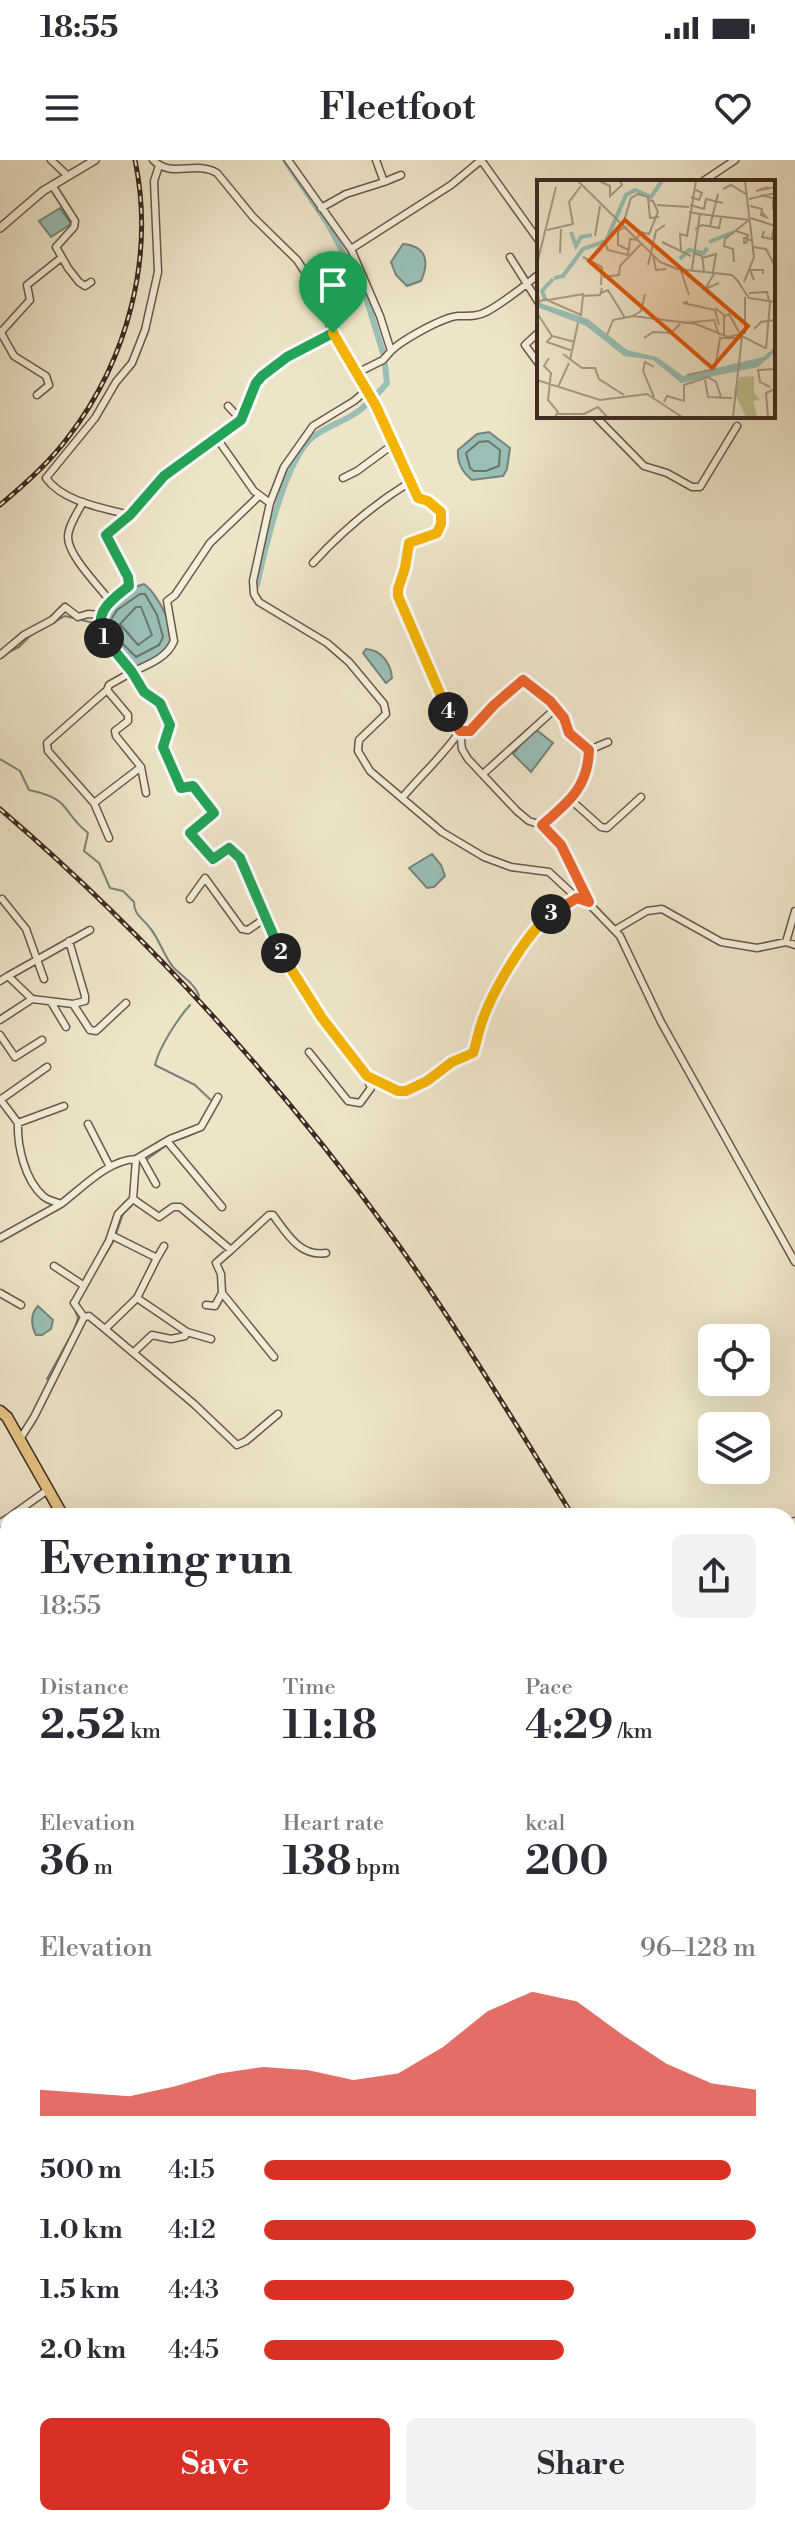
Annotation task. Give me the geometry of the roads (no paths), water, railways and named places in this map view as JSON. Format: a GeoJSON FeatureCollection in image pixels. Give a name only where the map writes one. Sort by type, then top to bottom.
{"type":"FeatureCollection","features":[{"type":"Feature","properties":{"kind":"highway"},"geometry":{"type":"LineString","coordinates":[[0,1411],[7,1417],[59,1508]]}},
{"type":"Feature","properties":{"kind":"street"},"geometry":{"type":"LineString","coordinates":[[51,160],[67,175]]}},
{"type":"Feature","properties":{"kind":"street"},"geometry":{"type":"LineString","coordinates":[[0,228],[52,185],[95,160]]}},
{"type":"Feature","properties":{"kind":"street"},"geometry":{"type":"LineString","coordinates":[[153,160],[170,170],[209,169],[217,173],[253,217],[297,260],[333,333],[395,443],[418,498],[428,501],[441,512],[437,533],[409,543],[398,596],[445,707],[460,731],[462,749],[529,821],[542,825],[561,845],[589,902],[615,930],[661,1022],[795,1262]]}},
{"type":"Feature","properties":{"kind":"street"},"geometry":{"type":"LineString","coordinates":[[288,160],[351,249],[391,351]]}},
{"type":"Feature","properties":{"kind":"street"},"geometry":{"type":"LineString","coordinates":[[376,160],[384,182]]}},
{"type":"Feature","properties":{"kind":"street"},"geometry":{"type":"LineString","coordinates":[[351,249],[451,185],[481,160],[537,238]]}},
{"type":"Feature","properties":{"kind":"street"},"geometry":{"type":"LineString","coordinates":[[705,180],[735,160]]}},
{"type":"Feature","properties":{"kind":"street"},"geometry":{"type":"LineString","coordinates":[[130,515],[83,502],[52,486],[46,478],[95,418],[116,382],[132,363],[145,330],[158,272],[154,181],[159,166]]}},
{"type":"Feature","properties":{"kind":"street"},"geometry":{"type":"LineString","coordinates":[[321,208],[346,194],[401,175]]}},
{"type":"Feature","properties":{"kind":"street"},"geometry":{"type":"LineString","coordinates":[[52,185],[75,221],[56,247],[82,285],[91,282]]}},
{"type":"Feature","properties":{"kind":"street"},"geometry":{"type":"LineString","coordinates":[[510,257],[537,300]]}},
{"type":"Feature","properties":{"kind":"street"},"geometry":{"type":"LineString","coordinates":[[37,395],[49,385],[48,380],[39,370],[14,356],[1,332],[30,300],[27,285],[61,258]]}},
{"type":"Feature","properties":{"kind":"street"},"geometry":{"type":"LineString","coordinates":[[355,374],[383,360],[412,336],[443,321],[457,316],[471,318],[488,311],[537,276]]}},
{"type":"Feature","properties":{"kind":"street"},"geometry":{"type":"LineString","coordinates":[[309,1052],[348,1101],[360,1103],[367,1096],[371,1088],[367,1076],[302,989],[280,951],[240,858],[229,848],[213,859],[190,833],[214,813],[193,786],[181,788],[163,747],[170,725],[160,703],[144,692],[132,672],[105,642],[98,625],[110,601],[129,586],[128,577],[106,535],[130,515],[164,476],[241,420],[262,376],[287,357],[333,333]]}},
{"type":"Feature","properties":{"kind":"street"},"geometry":{"type":"LineString","coordinates":[[537,334],[525,345],[537,361]]}},
{"type":"Feature","properties":{"kind":"street"},"geometry":{"type":"LineString","coordinates":[[367,390],[313,426],[284,467],[270,503],[253,581],[254,594],[259,602],[327,643],[349,662],[384,704],[386,714],[359,740],[358,751],[370,771],[422,818],[463,846],[511,867],[549,872],[577,898],[589,902]]}},
{"type":"Feature","properties":{"kind":"street"},"geometry":{"type":"LineString","coordinates":[[228,406],[241,420]]}},
{"type":"Feature","properties":{"kind":"street"},"geometry":{"type":"LineString","coordinates":[[597,418],[644,466],[667,473],[692,487],[700,487],[737,426]]}},
{"type":"Feature","properties":{"kind":"street"},"geometry":{"type":"LineString","coordinates":[[216,437],[259,496],[270,503]]}},
{"type":"Feature","properties":{"kind":"street"},"geometry":{"type":"LineString","coordinates":[[343,478],[395,443]]}},
{"type":"Feature","properties":{"kind":"street"},"geometry":{"type":"LineString","coordinates":[[313,563],[338,535],[373,506],[410,482]]}},
{"type":"Feature","properties":{"kind":"street"},"geometry":{"type":"LineString","coordinates":[[109,838],[94,803],[48,751],[47,743],[109,685],[152,663],[172,646],[174,641],[167,601],[175,595],[210,543],[259,496]]}},
{"type":"Feature","properties":{"kind":"street"},"geometry":{"type":"LineString","coordinates":[[83,502],[70,528],[70,545],[110,601]]}},
{"type":"Feature","properties":{"kind":"street"},"geometry":{"type":"LineString","coordinates":[[0,655],[24,635],[52,620],[65,607],[78,617],[101,615]]}},
{"type":"Feature","properties":{"kind":"street"},"geometry":{"type":"LineString","coordinates":[[460,731],[470,731],[523,680],[550,701],[564,718],[569,733],[589,750],[589,764],[580,789],[542,825]]}},
{"type":"Feature","properties":{"kind":"street"},"geometry":{"type":"LineString","coordinates":[[107,690],[128,715],[128,721],[115,731],[116,736],[141,767],[146,793]]}},
{"type":"Feature","properties":{"kind":"street"},"geometry":{"type":"LineString","coordinates":[[483,774],[555,709]]}},
{"type":"Feature","properties":{"kind":"street"},"geometry":{"type":"LineString","coordinates":[[402,798],[422,773],[434,765],[460,731]]}},
{"type":"Feature","properties":{"kind":"street"},"geometry":{"type":"LineString","coordinates":[[589,750],[608,742]]}},
{"type":"Feature","properties":{"kind":"street"},"geometry":{"type":"LineString","coordinates":[[94,803],[141,767]]}},
{"type":"Feature","properties":{"kind":"street"},"geometry":{"type":"LineString","coordinates":[[571,800],[601,827],[607,828],[641,797]]}},
{"type":"Feature","properties":{"kind":"street"},"geometry":{"type":"LineString","coordinates":[[190,899],[205,878],[244,930],[267,917]]}},
{"type":"Feature","properties":{"kind":"street"},"geometry":{"type":"LineString","coordinates":[[367,1076],[398,1091],[406,1091],[427,1081],[452,1062],[473,1053],[486,1014],[523,944],[543,920],[577,898]]}},
{"type":"Feature","properties":{"kind":"street"},"geometry":{"type":"LineString","coordinates":[[2,899],[26,929],[44,979]]}},
{"type":"Feature","properties":{"kind":"street"},"geometry":{"type":"LineString","coordinates":[[615,930],[647,911],[662,909],[721,942],[757,948],[786,942],[795,945]]}},
{"type":"Feature","properties":{"kind":"street"},"geometry":{"type":"LineString","coordinates":[[786,942],[795,911]]}},
{"type":"Feature","properties":{"kind":"street"},"geometry":{"type":"LineString","coordinates":[[0,981],[90,930]]}},
{"type":"Feature","properties":{"kind":"street"},"geometry":{"type":"LineString","coordinates":[[8,976],[32,999],[73,1004],[85,1001],[69,941]]}},
{"type":"Feature","properties":{"kind":"street"},"geometry":{"type":"LineString","coordinates":[[0,1020],[32,999]]}},
{"type":"Feature","properties":{"kind":"street"},"geometry":{"type":"LineString","coordinates":[[51,1002],[66,1027]]}},
{"type":"Feature","properties":{"kind":"street"},"geometry":{"type":"LineString","coordinates":[[73,1004],[90,1030],[96,1031],[126,1003]]}},
{"type":"Feature","properties":{"kind":"street"},"geometry":{"type":"LineString","coordinates":[[0,1035],[15,1057],[42,1040]]}},
{"type":"Feature","properties":{"kind":"street"},"geometry":{"type":"LineString","coordinates":[[47,1067],[0,1100],[18,1123],[17,1145],[32,1179],[43,1197],[61,1204]]}},
{"type":"Feature","properties":{"kind":"street"},"geometry":{"type":"LineString","coordinates":[[0,1238],[61,1204],[110,1167],[139,1158],[167,1141],[201,1127],[216,1101]]}},
{"type":"Feature","properties":{"kind":"street"},"geometry":{"type":"LineString","coordinates":[[18,1123],[64,1106]]}},
{"type":"Feature","properties":{"kind":"street"},"geometry":{"type":"LineString","coordinates":[[88,1124],[110,1167]]}},
{"type":"Feature","properties":{"kind":"street"},"geometry":{"type":"LineString","coordinates":[[167,1141],[222,1207]]}},
{"type":"Feature","properties":{"kind":"street"},"geometry":{"type":"LineString","coordinates":[[139,1158],[156,1184]]}},
{"type":"Feature","properties":{"kind":"street"},"geometry":{"type":"LineString","coordinates":[[84,1317],[74,1303],[111,1235],[118,1214],[133,1199],[139,1158]]}},
{"type":"Feature","properties":{"kind":"street"},"geometry":{"type":"LineString","coordinates":[[133,1199],[159,1217],[173,1207],[180,1207],[231,1250]]}},
{"type":"Feature","properties":{"kind":"street"},"geometry":{"type":"LineString","coordinates":[[206,1305],[215,1306],[222,1293],[221,1274],[216,1263],[269,1215],[273,1215],[291,1240],[307,1252],[314,1255],[326,1253]]}},
{"type":"Feature","properties":{"kind":"street"},"geometry":{"type":"LineString","coordinates":[[111,1235],[157,1258]]}},
{"type":"Feature","properties":{"kind":"street"},"geometry":{"type":"LineString","coordinates":[[105,1329],[137,1298],[164,1246]]}},
{"type":"Feature","properties":{"kind":"street"},"geometry":{"type":"LineString","coordinates":[[54,1266],[83,1285]]}},
{"type":"Feature","properties":{"kind":"street"},"geometry":{"type":"LineString","coordinates":[[0,1293],[21,1305]]}},
{"type":"Feature","properties":{"kind":"street"},"geometry":{"type":"LineString","coordinates":[[222,1293],[274,1357]]}},
{"type":"Feature","properties":{"kind":"street"},"geometry":{"type":"LineString","coordinates":[[137,1298],[187,1332],[211,1339]]}},
{"type":"Feature","properties":{"kind":"street"},"geometry":{"type":"LineString","coordinates":[[84,1317],[89,1316],[134,1352],[237,1445],[278,1414]]}},
{"type":"Feature","properties":{"kind":"street"},"geometry":{"type":"LineString","coordinates":[[20,1439],[84,1317]]}},
{"type":"Feature","properties":{"kind":"street"},"geometry":{"type":"LineString","coordinates":[[134,1352],[152,1335],[171,1339],[185,1336],[187,1332]]}},
{"type":"Feature","properties":{"kind":"street"},"geometry":{"type":"LineString","coordinates":[[22,1508],[49,1489]]}},
{"type":"Feature","properties":{"kind":"water"},"geometry":{"type":"Polygon","coordinates":[[[60,208],[71,224],[51,237],[39,221],[60,208]]]}},
{"type":"Feature","properties":{"kind":"water"},"geometry":{"type":"Polygon","coordinates":[[[403,244],[421,251],[425,261],[421,281],[407,286],[396,275],[391,262],[403,244]]]}},
{"type":"Feature","properties":{"kind":"water"},"geometry":{"type":"Polygon","coordinates":[[[489,432],[510,448],[507,469],[503,476],[472,480],[461,466],[458,450],[477,434],[489,432]]]}},
{"type":"Feature","properties":{"kind":"water"},"geometry":{"type":"Polygon","coordinates":[[[144,584],[165,614],[171,641],[161,654],[134,668],[113,645],[101,625],[118,599],[144,584]]]}},
{"type":"Feature","properties":{"kind":"water"},"geometry":{"type":"Polygon","coordinates":[[[366,649],[377,652],[388,663],[392,678],[386,683],[363,653],[366,649]]]}},
{"type":"Feature","properties":{"kind":"water"},"geometry":{"type":"Polygon","coordinates":[[[534,728],[553,743],[531,772],[513,754],[534,728]]]}},
{"type":"Feature","properties":{"kind":"water"},"geometry":{"type":"Polygon","coordinates":[[[432,854],[445,876],[434,887],[427,888],[409,868],[432,854]]]}},
{"type":"Feature","properties":{"kind":"water"},"geometry":{"type":"Polygon","coordinates":[[[38,1306],[53,1320],[51,1329],[42,1335],[36,1335],[32,1324],[38,1306]]]}},
{"type":"Feature","properties":{"kind":"waterway"},"geometry":{"type":"LineString","coordinates":[[285,160],[328,224],[365,294],[383,353]]}},
{"type":"Feature","properties":{"kind":"waterway"},"geometry":{"type":"LineString","coordinates":[[257,585],[285,484],[303,448],[317,434],[356,413],[375,397],[387,383],[385,365]]}},
{"type":"Feature","properties":{"kind":"waterway"},"geometry":{"type":"LineString","coordinates":[[7,653],[65,616],[94,623]]}},
{"type":"Feature","properties":{"kind":"waterway"},"geometry":{"type":"LineString","coordinates":[[0,759],[20,771],[29,790],[59,801],[88,833],[84,851],[99,863],[110,888],[123,891],[134,902],[137,914],[153,933],[171,964],[199,996]]}},
{"type":"Feature","properties":{"kind":"waterway"},"geometry":{"type":"LineString","coordinates":[[190,1005],[170,1033],[155,1065],[195,1085],[214,1103]]}},
{"type":"Feature","properties":{"kind":"waterway"},"geometry":{"type":"LineString","coordinates":[[176,1140],[198,1131],[213,1112]]}},
{"type":"Feature","properties":{"kind":"waterway"},"geometry":{"type":"LineString","coordinates":[[146,1160],[164,1147]]}},
{"type":"Feature","properties":{"kind":"waterway"},"geometry":{"type":"LineString","coordinates":[[136,1193],[137,1180]]}},
{"type":"Feature","properties":{"kind":"waterway"},"geometry":{"type":"LineString","coordinates":[[116,1234],[123,1214],[131,1206]]}},
{"type":"Feature","properties":{"kind":"waterway"},"geometry":{"type":"LineString","coordinates":[[105,1255],[114,1240]]}},
{"type":"Feature","properties":{"kind":"waterway"},"geometry":{"type":"LineString","coordinates":[[47,1379],[75,1328],[78,1318],[73,1305]]}},
{"type":"Feature","properties":{"kind":"railway"},"geometry":{"type":"LineString","coordinates":[[0,505],[28,481],[69,436],[90,406],[121,340],[132,305],[141,233],[135,160]]}},
{"type":"Feature","properties":{"kind":"railway"},"geometry":{"type":"LineString","coordinates":[[0,809],[159,958],[303,1121],[416,1270],[568,1508]]}}]}
